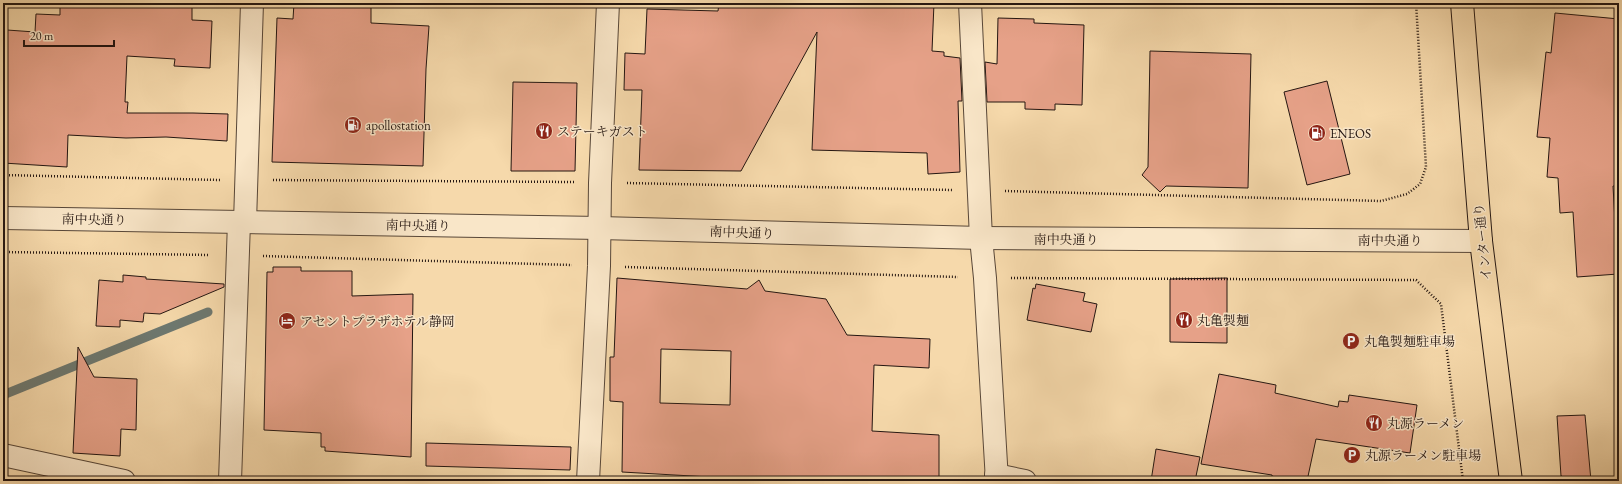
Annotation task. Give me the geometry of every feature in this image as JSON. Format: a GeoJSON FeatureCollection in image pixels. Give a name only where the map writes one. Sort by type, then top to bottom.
{"type":"FeatureCollection","features":[{"type":"Feature","properties":{"kind":"main road","name":"インター通り"},"geometry":{"type":"LineString","coordinates":[[1462,3],[1481,241],[1511,481]]}},
{"type":"Feature","properties":{"kind":"street"},"geometry":{"type":"LineString","coordinates":[[230,481],[238,256],[246,180],[252,3]]}},
{"type":"Feature","properties":{"kind":"street"},"geometry":{"type":"LineString","coordinates":[[588,481],[599,266],[600,183],[608,3]]}},
{"type":"Feature","properties":{"kind":"street"},"geometry":{"type":"LineString","coordinates":[[970,3],[980,238],[997,478],[1025,481]]}},
{"type":"Feature","properties":{"kind":"street","name":"南中央通り"},"geometry":{"type":"LineString","coordinates":[[3,218],[600,228],[980,238],[1481,241]]}},
{"type":"Feature","properties":{"kind":"street"},"geometry":{"type":"LineString","coordinates":[[3,455],[124,481]]}},
{"type":"Feature","properties":{"kind":"path"},"geometry":{"type":"LineString","coordinates":[[3,175],[246,180],[600,183],[978,190],[1381,201],[1407,194],[1420,184],[1426,167],[1416,3]]}},
{"type":"Feature","properties":{"kind":"path"},"geometry":{"type":"LineString","coordinates":[[3,252],[238,256],[984,278],[1416,280],[1440,304],[1463,481]]}},
{"type":"Feature","properties":{"kind":"building"},"geometry":{"type":"Polygon","coordinates":[[[60,3],[192,3],[192,20],[212,21],[210,68],[174,66],[175,59],[127,56],[125,102],[128,102],[127,113],[228,114],[227,141],[166,137],[126,138],[68,135],[67,167],[3,163],[3,94],[7,30],[35,32],[36,14],[60,15],[60,3]]]}},
{"type":"Feature","properties":{"kind":"building"},"geometry":{"type":"Polygon","coordinates":[[[294,3],[371,3],[371,23],[429,26],[423,166],[272,162],[277,18],[293,19],[294,3]]]}},
{"type":"Feature","properties":{"kind":"building"},"geometry":{"type":"Polygon","coordinates":[[[719,3],[934,3],[932,51],[944,52],[944,56],[960,58],[962,101],[958,101],[960,172],[928,174],[927,153],[812,150],[817,32],[741,171],[639,170],[642,90],[624,90],[625,53],[645,54],[647,9],[718,11],[719,3]]]}},
{"type":"Feature","properties":{"kind":"building"},"geometry":{"type":"Polygon","coordinates":[[[1555,13],[1619,19],[1619,186],[1613,186],[1618,274],[1577,277],[1573,212],[1560,213],[1558,178],[1547,177],[1550,138],[1537,137],[1546,52],[1551,53],[1555,13]]]}},
{"type":"Feature","properties":{"kind":"building"},"geometry":{"type":"Polygon","coordinates":[[[998,18],[1034,19],[1034,23],[1084,25],[1082,105],[1055,104],[1055,110],[1025,109],[1025,102],[987,102],[985,62],[997,64],[998,18]]]}},
{"type":"Feature","properties":{"kind":"building"},"geometry":{"type":"Polygon","coordinates":[[[1150,51],[1251,54],[1248,188],[1166,186],[1160,192],[1142,175],[1148,167],[1150,51]]]}},
{"type":"Feature","properties":{"kind":"building"},"geometry":{"type":"Polygon","coordinates":[[[1327,81],[1350,174],[1307,185],[1284,92],[1327,81]]]}},
{"type":"Feature","properties":{"kind":"building"},"geometry":{"type":"Polygon","coordinates":[[[513,82],[577,83],[575,171],[511,171],[513,82]]]}},
{"type":"Feature","properties":{"kind":"building"},"geometry":{"type":"Polygon","coordinates":[[[273,267],[301,267],[301,271],[352,271],[352,296],[413,294],[411,457],[325,451],[325,447],[321,447],[321,433],[264,430],[267,272],[273,272],[273,267]]]}},
{"type":"Feature","properties":{"kind":"building"},"geometry":{"type":"Polygon","coordinates":[[[123,275],[146,277],[146,279],[224,284],[224,287],[160,314],[144,313],[143,322],[120,320],[120,327],[96,326],[99,280],[123,282],[123,275]]]}},
{"type":"Feature","properties":{"kind":"building"},"geometry":{"type":"Polygon","coordinates":[[[617,278],[747,289],[759,280],[765,291],[826,299],[847,335],[930,339],[929,368],[874,365],[872,431],[939,435],[939,481],[780,481],[622,472],[623,402],[610,401],[610,357],[614,357],[617,278]],[[661,349],[660,403],[730,405],[731,351],[661,349]]]}},
{"type":"Feature","properties":{"kind":"building"},"geometry":{"type":"Polygon","coordinates":[[[1227,278],[1227,343],[1170,342],[1170,279],[1227,278]]]}},
{"type":"Feature","properties":{"kind":"building"},"geometry":{"type":"Polygon","coordinates":[[[1036,284],[1085,293],[1083,301],[1097,304],[1091,332],[1027,320],[1033,288],[1035,289],[1036,284]]]}},
{"type":"Feature","properties":{"kind":"building"},"geometry":{"type":"Polygon","coordinates":[[[78,347],[94,377],[137,379],[136,430],[121,429],[120,456],[73,453],[78,347]]]}},
{"type":"Feature","properties":{"kind":"building"},"geometry":{"type":"Polygon","coordinates":[[[1219,374],[1276,385],[1275,393],[1338,407],[1339,401],[1348,402],[1349,395],[1417,405],[1410,453],[1316,439],[1307,481],[1278,481],[1279,478],[1272,475],[1201,464],[1219,374]]]}},
{"type":"Feature","properties":{"kind":"building"},"geometry":{"type":"Polygon","coordinates":[[[1585,415],[1591,481],[1563,481],[1561,476],[1557,416],[1585,415]]]}},
{"type":"Feature","properties":{"kind":"building"},"geometry":{"type":"Polygon","coordinates":[[[426,443],[571,447],[570,470],[426,466],[426,443]]]}},
{"type":"Feature","properties":{"kind":"building"},"geometry":{"type":"Polygon","coordinates":[[[1156,449],[1200,457],[1195,481],[1151,481],[1156,449]]]}},
{"type":"Feature","properties":{"kind":"waterway"},"geometry":{"type":"LineString","coordinates":[[3,395],[208,312]]}},
{"type":"Feature","properties":{"kind":"place","name":"apollostation"},"geometry":{"type":"Point","coordinates":[353,125]}},
{"type":"Feature","properties":{"kind":"place","name":"ステーキガスト"},"geometry":{"type":"Point","coordinates":[544,131]}},
{"type":"Feature","properties":{"kind":"place","name":"ENEOS"},"geometry":{"type":"Point","coordinates":[1317,133]}},
{"type":"Feature","properties":{"kind":"place","name":"丸亀製麺"},"geometry":{"type":"Point","coordinates":[1184,320]}},
{"type":"Feature","properties":{"kind":"place","name":"アセントプラザホテル静岡"},"geometry":{"type":"Point","coordinates":[287,321]}},
{"type":"Feature","properties":{"kind":"place","name":"丸亀製麺駐車場"},"geometry":{"type":"Point","coordinates":[1351,341]}},
{"type":"Feature","properties":{"kind":"place","name":"丸源ラーメン"},"geometry":{"type":"Point","coordinates":[1374,423]}},
{"type":"Feature","properties":{"kind":"place","name":"丸源ラーメン駐車場"},"geometry":{"type":"Point","coordinates":[1352,455]}}]}
